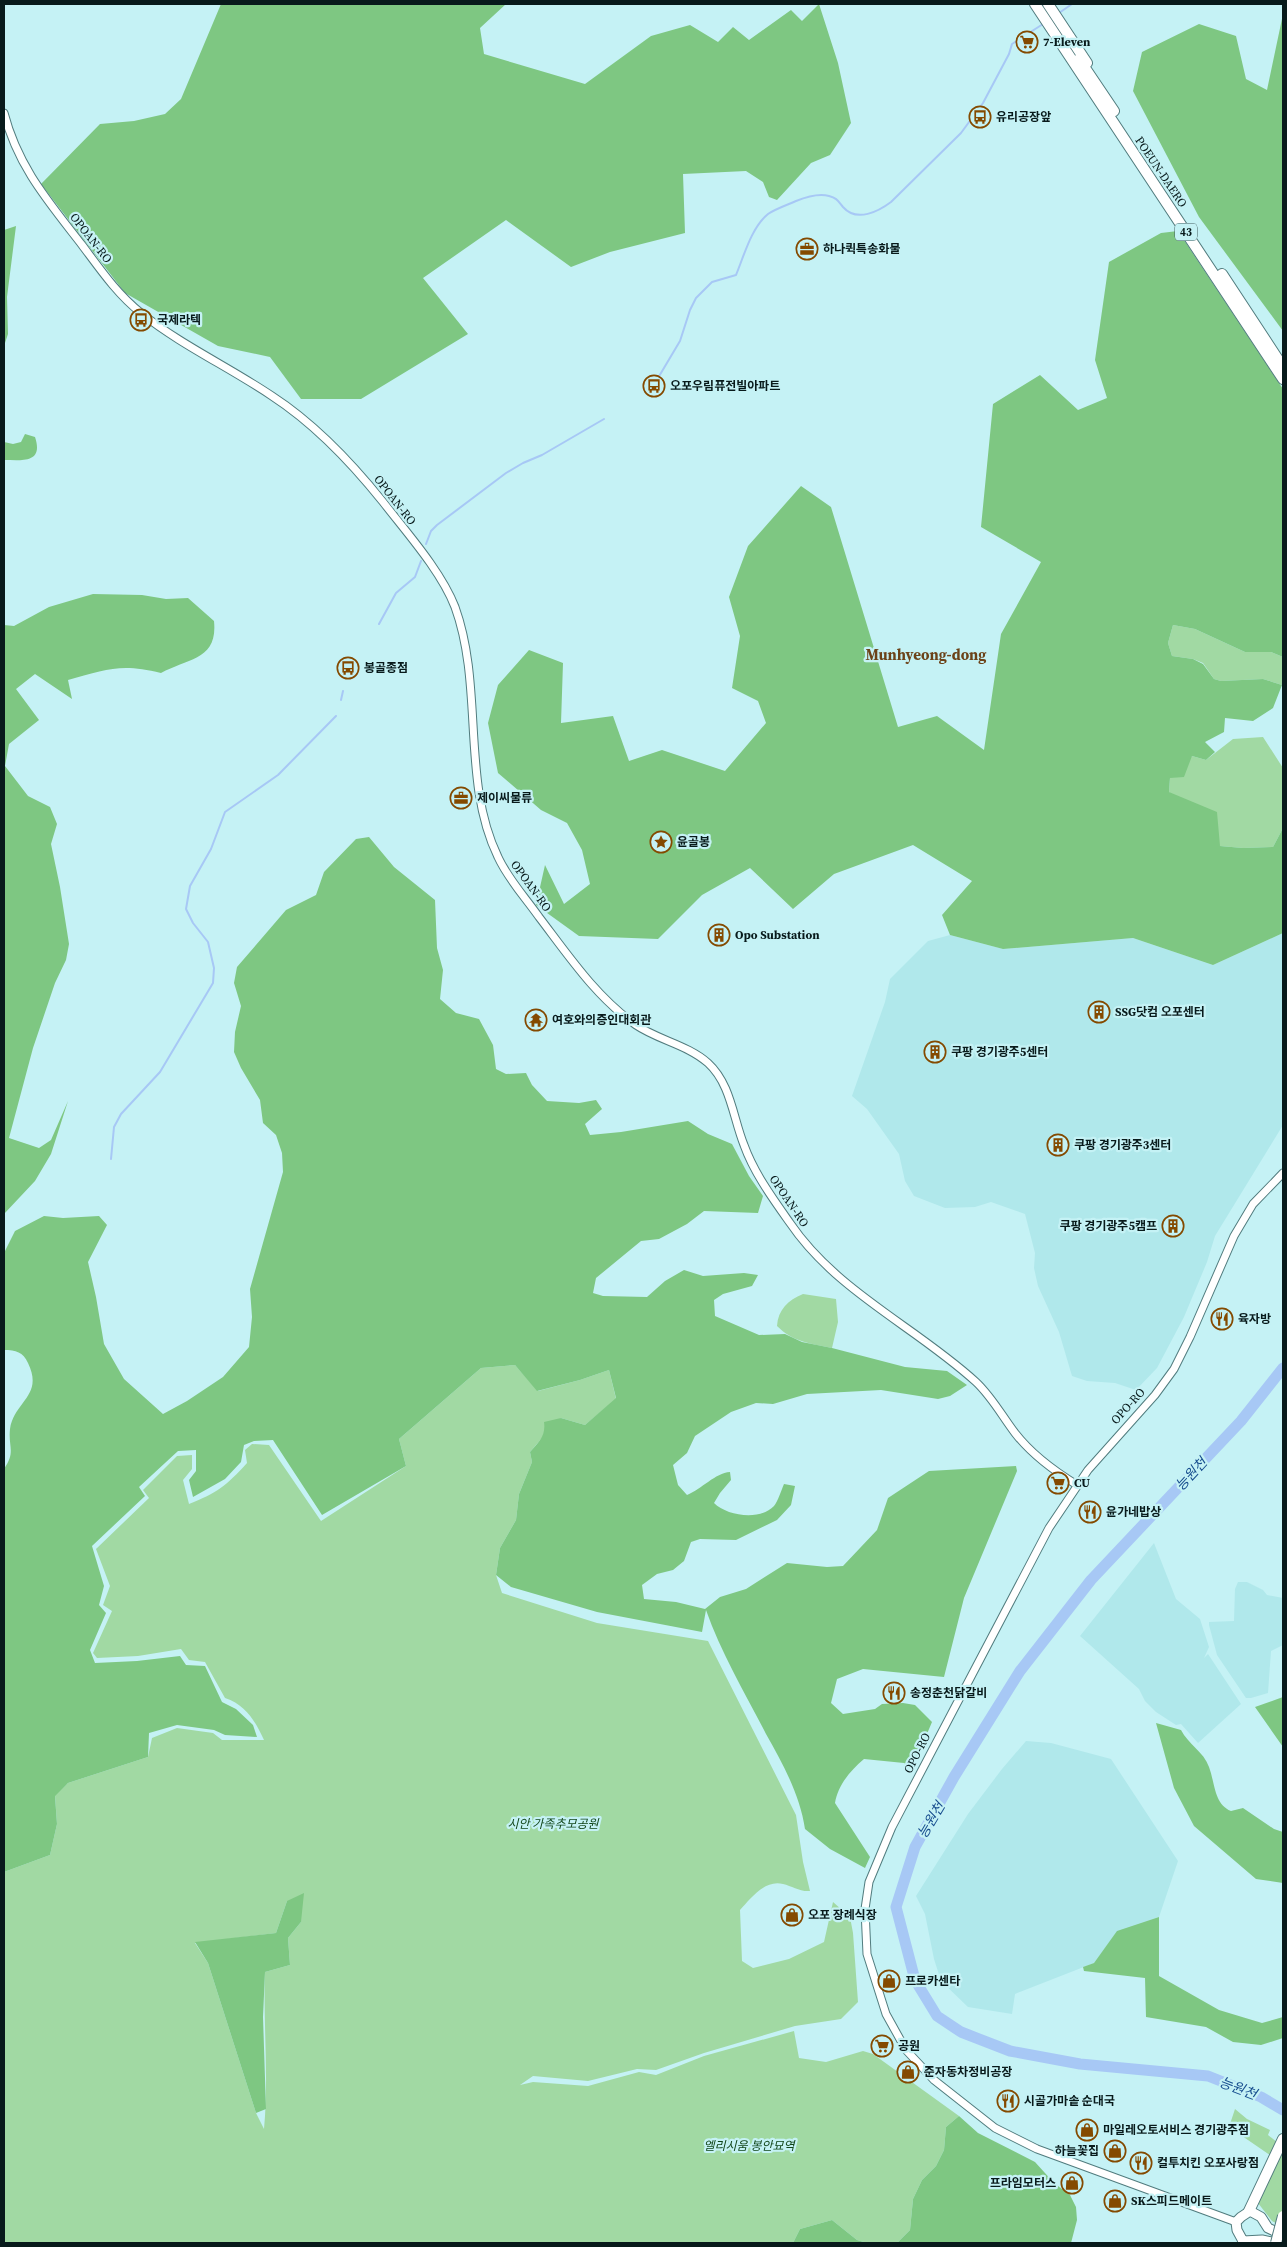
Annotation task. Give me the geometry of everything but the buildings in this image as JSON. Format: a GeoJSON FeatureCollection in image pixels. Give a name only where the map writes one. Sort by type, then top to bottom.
{"type":"FeatureCollection","features":[{"type":"Feature","properties":{"kind":"highway"},"geometry":{"type":"LineString","coordinates":[[1028,4],[1081,82],[1092,84],[1094,73],[1048,4]]}},
{"type":"Feature","properties":{"kind":"highway","name":"POEUN-DAERO"},"geometry":{"type":"LineString","coordinates":[[1034,4],[1092,84],[1283,367]]}},
{"type":"Feature","properties":{"kind":"highway","name":"43"},"geometry":{"type":"LineString","coordinates":[[1042,4],[1092,84]]}},
{"type":"Feature","properties":{"kind":"highway","name":"POEUN-DAERO"},"geometry":{"type":"LineString","coordinates":[[1092,84],[1283,379]]}},
{"type":"Feature","properties":{"kind":"highway"},"geometry":{"type":"LineString","coordinates":[[1249,2211],[1283,2139]]}},
{"type":"Feature","properties":{"kind":"highway"},"geometry":{"type":"LineString","coordinates":[[1276,2243],[1283,2216]]}},
{"type":"Feature","properties":{"kind":"main road"},"geometry":{"type":"LineString","coordinates":[[1276,2243],[1262,2240],[1243,2242],[1237,2230],[1236,2222],[1249,2211],[1261,2216],[1268,2228],[1283,2235]]}},
{"type":"Feature","properties":{"kind":"street","name":"OPOAN-RO"},"geometry":{"type":"LineString","coordinates":[[4,113],[14,146],[28,172],[122,295],[149,319],[276,398],[312,426],[341,453],[366,482],[438,575],[455,609],[466,650],[481,803],[489,834],[507,874],[558,941],[597,990],[620,1012],[646,1031],[698,1056],[708,1063],[719,1076],[744,1147],[759,1175],[798,1235],[822,1261],[854,1289],[978,1384],[1014,1432],[1040,1459],[1077,1485]]}},
{"type":"Feature","properties":{"kind":"street","name":"OPO-RO"},"geometry":{"type":"LineString","coordinates":[[1236,2222],[1037,2149],[995,2128],[971,2111],[923,2070],[898,2039],[879,1996],[865,1940],[869,1882],[884,1845],[1049,1528],[1077,1485],[1102,1452],[1155,1396],[1174,1368],[1187,1345],[1234,1236],[1253,1204],[1283,1173]]}},
{"type":"Feature","properties":{"kind":"shaded area"},"geometry":{"type":"Polygon","coordinates":[[[1283,933],[1283,1125],[1215,1236],[1207,1262],[1184,1317],[1157,1368],[1136,1390],[1115,1383],[1087,1381],[1072,1376],[1059,1332],[1038,1286],[1034,1268],[1035,1253],[1025,1214],[991,1202],[975,1207],[945,1208],[914,1196],[905,1181],[899,1154],[867,1109],[852,1096],[885,1002],[890,979],[928,941],[950,935],[1003,949],[1133,938],[1213,965],[1283,933]]]}},
{"type":"Feature","properties":{"kind":"shaded area"},"geometry":{"type":"Polygon","coordinates":[[[1154,1543],[1176,1599],[1200,1619],[1209,1647],[1204,1658],[1208,1654],[1241,1704],[1198,1743],[1181,1724],[1176,1725],[1156,1712],[1145,1701],[1139,1689],[1080,1636],[1154,1543]]]}},
{"type":"Feature","properties":{"kind":"shaded area"},"geometry":{"type":"Polygon","coordinates":[[[1238,1582],[1247,1582],[1263,1590],[1267,1595],[1283,1598],[1283,1645],[1271,1651],[1268,1693],[1251,1698],[1246,1698],[1217,1655],[1209,1625],[1209,1622],[1234,1621],[1235,1589],[1238,1582]]]}},
{"type":"Feature","properties":{"kind":"shaded area"},"geometry":{"type":"Polygon","coordinates":[[[1026,1741],[1051,1743],[1111,1759],[1178,1861],[1159,1917],[1117,1932],[1094,1963],[1015,1994],[1012,2014],[968,2007],[941,1981],[934,1959],[925,1914],[916,1896],[968,1814],[1026,1741]]]}},
{"type":"Feature","properties":{"kind":"green space"},"geometry":{"type":"Polygon","coordinates":[[[221,4],[506,4],[480,28],[484,54],[585,84],[651,36],[690,25],[718,42],[733,27],[749,40],[791,10],[802,21],[819,4],[838,63],[851,123],[830,155],[811,163],[777,200],[769,197],[763,182],[746,171],[683,174],[685,233],[610,252],[571,267],[506,220],[423,278],[468,334],[361,399],[301,399],[270,357],[218,346],[125,293],[41,184],[100,124],[134,121],[165,114],[181,99],[221,4]]]}},
{"type":"Feature","properties":{"kind":"green space"},"geometry":{"type":"Polygon","coordinates":[[[1283,14],[1283,331],[1199,217],[1133,91],[1142,52],[1199,24],[1236,36],[1246,79],[1267,90],[1283,14]]]}},
{"type":"Feature","properties":{"kind":"green space"},"geometry":{"type":"Polygon","coordinates":[[[16,226],[7,297],[8,334],[4,346],[4,230],[16,226]]]}},
{"type":"Feature","properties":{"kind":"green space"},"geometry":{"type":"Polygon","coordinates":[[[1178,231],[1283,389],[1283,657],[1271,652],[1245,652],[1195,629],[1173,625],[1168,643],[1172,656],[1193,659],[1203,664],[1214,679],[1221,681],[1263,679],[1282,685],[1273,708],[1253,721],[1225,718],[1224,732],[1205,742],[1215,752],[1206,760],[1192,756],[1184,777],[1170,778],[1169,792],[1217,812],[1220,846],[1243,848],[1273,847],[1283,828],[1283,933],[1213,965],[1133,938],[1003,949],[950,935],[942,915],[972,881],[913,845],[834,874],[793,909],[750,868],[702,895],[658,939],[579,936],[536,905],[545,865],[564,904],[590,884],[582,850],[567,823],[541,810],[498,773],[488,723],[498,685],[529,650],[563,663],[561,723],[613,716],[629,761],[662,750],[725,771],[766,723],[758,701],[732,688],[740,636],[729,597],[748,546],[801,486],[831,507],[898,727],[937,716],[984,750],[1001,634],[1041,562],[981,527],[993,404],[1040,375],[1078,410],[1107,398],[1095,360],[1109,262],[1161,233],[1178,231]]]}},
{"type":"Feature","properties":{"kind":"green space"},"geometry":{"type":"Polygon","coordinates":[[[25,434],[35,437],[37,446],[34,456],[24,460],[4,460],[4,442],[13,444],[21,442],[25,434]]]}},
{"type":"Feature","properties":{"kind":"green space"},"geometry":{"type":"Polygon","coordinates":[[[93,594],[142,595],[166,599],[188,598],[214,621],[214,634],[206,651],[161,673],[124,668],[93,673],[68,680],[72,699],[35,674],[16,689],[39,720],[9,744],[5,766],[28,796],[50,807],[57,824],[51,844],[69,944],[66,960],[55,983],[33,1048],[9,1138],[39,1148],[51,1140],[68,1101],[51,1154],[35,1181],[4,1214],[4,625],[14,626],[49,607],[93,594]]]}},
{"type":"Feature","properties":{"kind":"green space"},"geometry":{"type":"Polygon","coordinates":[[[1173,625],[1195,629],[1245,652],[1271,652],[1283,657],[1282,685],[1263,679],[1221,681],[1214,679],[1203,663],[1193,659],[1172,656],[1168,643],[1173,625]]]}},
{"type":"Feature","properties":{"kind":"green space"},"geometry":{"type":"Polygon","coordinates":[[[1263,737],[1283,768],[1283,828],[1273,847],[1243,848],[1220,846],[1169,792],[1170,778],[1192,756],[1206,760],[1233,739],[1263,737]]]}},
{"type":"Feature","properties":{"kind":"green space"},"geometry":{"type":"Polygon","coordinates":[[[369,837],[394,867],[435,900],[437,948],[443,970],[440,999],[456,1013],[479,1019],[493,1045],[496,1069],[506,1074],[526,1073],[532,1085],[547,1101],[579,1103],[596,1100],[602,1109],[585,1124],[590,1135],[688,1121],[708,1134],[732,1144],[749,1176],[763,1196],[758,1213],[704,1211],[687,1224],[659,1239],[641,1241],[596,1278],[593,1293],[603,1296],[647,1297],[665,1281],[684,1270],[703,1276],[744,1273],[758,1275],[752,1286],[723,1294],[714,1300],[715,1316],[759,1335],[785,1334],[802,1342],[905,1367],[947,1371],[967,1385],[950,1396],[938,1399],[881,1390],[807,1394],[773,1404],[756,1403],[731,1412],[695,1436],[687,1453],[673,1465],[678,1485],[687,1495],[719,1475],[730,1472],[731,1480],[714,1503],[727,1511],[735,1514],[752,1515],[768,1511],[774,1506],[784,1484],[795,1486],[791,1505],[777,1520],[736,1540],[700,1539],[691,1542],[684,1561],[673,1570],[657,1574],[642,1585],[644,1599],[676,1602],[705,1609],[720,1597],[746,1589],[787,1563],[827,1567],[843,1566],[877,1530],[888,1498],[929,1471],[1016,1466],[1017,1471],[964,1598],[944,1677],[863,1669],[837,1679],[831,1703],[843,1714],[875,1709],[882,1704],[903,1703],[915,1705],[932,1722],[913,1767],[904,1763],[864,1759],[849,1773],[839,1790],[835,1803],[870,1857],[865,1868],[830,1849],[805,1829],[803,1816],[790,1780],[726,1657],[706,1610],[702,1632],[597,1612],[511,1587],[496,1575],[500,1548],[516,1520],[519,1494],[532,1462],[530,1452],[543,1435],[544,1422],[561,1418],[585,1425],[616,1398],[609,1370],[537,1391],[515,1365],[481,1368],[399,1439],[406,1466],[322,1515],[273,1440],[254,1441],[244,1445],[241,1462],[225,1479],[193,1497],[189,1480],[196,1471],[196,1450],[178,1451],[139,1487],[145,1496],[92,1546],[104,1586],[99,1605],[106,1613],[90,1650],[95,1663],[180,1656],[186,1665],[205,1666],[222,1702],[236,1709],[253,1725],[257,1737],[225,1735],[214,1730],[177,1725],[149,1733],[148,1757],[68,1783],[55,1796],[57,1824],[50,1855],[4,1872],[4,1469],[11,1454],[10,1429],[13,1419],[30,1391],[32,1374],[24,1356],[16,1351],[4,1350],[4,1253],[15,1231],[44,1216],[63,1218],[99,1216],[107,1225],[88,1262],[104,1344],[124,1379],[163,1414],[187,1401],[223,1377],[249,1347],[252,1317],[250,1289],[283,1172],[282,1153],[276,1135],[263,1123],[260,1100],[234,1052],[235,1032],[241,1006],[234,983],[237,967],[286,910],[316,895],[324,872],[356,839],[369,837]]]}},
{"type":"Feature","properties":{"kind":"green space"},"geometry":{"type":"Polygon","coordinates":[[[803,1294],[836,1299],[838,1322],[832,1348],[796,1339],[777,1326],[779,1315],[785,1306],[803,1294]]]}},
{"type":"Feature","properties":{"kind":"green space","name":"시안 가족추모공원"},"geometry":{"type":"Polygon","coordinates":[[[515,1365],[538,1391],[609,1370],[616,1399],[585,1425],[561,1418],[545,1431],[542,1438],[530,1452],[532,1462],[519,1494],[516,1520],[500,1548],[496,1575],[502,1593],[597,1623],[708,1641],[796,1815],[803,1862],[810,1891],[803,1891],[776,1883],[764,1887],[748,1901],[740,1910],[742,1961],[753,1968],[789,1959],[824,1942],[833,1902],[850,1917],[858,2002],[841,2019],[795,2026],[704,2053],[656,2070],[637,2069],[588,2081],[533,2076],[520,2085],[533,2082],[588,2086],[639,2072],[656,2075],[704,2056],[794,2031],[799,2058],[826,2062],[863,2051],[873,2054],[959,2116],[946,2127],[944,2150],[936,2166],[922,2180],[913,2199],[910,2230],[897,2243],[867,2243],[857,2240],[832,2220],[800,2229],[793,2243],[4,2243],[4,1872],[50,1855],[57,1824],[55,1795],[68,1783],[148,1757],[152,1738],[177,1728],[213,1733],[222,1740],[264,1740],[249,1714],[239,1705],[225,1698],[205,1662],[189,1660],[181,1649],[138,1656],[97,1658],[93,1653],[112,1611],[103,1605],[110,1586],[96,1549],[149,1498],[143,1490],[177,1456],[192,1455],[192,1469],[183,1480],[189,1504],[221,1488],[233,1478],[247,1463],[245,1450],[252,1444],[269,1445],[321,1521],[406,1466],[399,1439],[481,1368],[515,1365]],[[287,1901],[276,1933],[195,1943],[208,1963],[256,2113],[264,2129],[266,2090],[265,1972],[290,1965],[288,1938],[301,1922],[287,1901]]]}},
{"type":"Feature","properties":{"kind":"green space"},"geometry":{"type":"Polygon","coordinates":[[[1283,1697],[1283,1747],[1255,1707],[1283,1697]]]}},
{"type":"Feature","properties":{"kind":"green space"},"geometry":{"type":"Polygon","coordinates":[[[1156,1723],[1181,1730],[1204,1757],[1209,1767],[1218,1798],[1225,1808],[1231,1811],[1243,1808],[1274,1829],[1283,1832],[1283,1883],[1256,1879],[1194,1826],[1174,1788],[1156,1723]]]}},
{"type":"Feature","properties":{"kind":"green space"},"geometry":{"type":"Polygon","coordinates":[[[304,1893],[301,1922],[288,1938],[290,1965],[265,1972],[263,2017],[266,2109],[256,2113],[208,1963],[195,1942],[276,1933],[287,1901],[304,1893]]]}},
{"type":"Feature","properties":{"kind":"green space"},"geometry":{"type":"Polygon","coordinates":[[[1159,1917],[1159,1976],[1219,2010],[1262,2023],[1283,2017],[1283,2038],[1261,2045],[1233,2042],[1206,2027],[1146,2017],[1145,1978],[1084,1971],[1083,1967],[1094,1963],[1117,1931],[1159,1917]]]}},
{"type":"Feature","properties":{"kind":"green space"},"geometry":{"type":"Polygon","coordinates":[[[1235,2109],[1247,2119],[1270,2130],[1268,2135],[1283,2147],[1283,2227],[1272,2221],[1258,2203],[1277,2160],[1229,2127],[1235,2109]]]}},
{"type":"Feature","properties":{"kind":"green space"},"geometry":{"type":"Polygon","coordinates":[[[959,2116],[978,2133],[1035,2162],[1054,2183],[1070,2195],[1076,2207],[1077,2220],[1071,2243],[897,2243],[910,2230],[913,2199],[922,2180],[936,2166],[944,2150],[946,2127],[959,2116]]]}},
{"type":"Feature","properties":{"kind":"green space"},"geometry":{"type":"Polygon","coordinates":[[[832,2220],[857,2240],[867,2243],[793,2243],[800,2229],[832,2220]]]}},
{"type":"Feature","properties":{"kind":"waterway"},"geometry":{"type":"LineString","coordinates":[[1059,13],[1072,4]]}},
{"type":"Feature","properties":{"kind":"waterway"},"geometry":{"type":"LineString","coordinates":[[658,378],[680,341],[696,298],[712,282],[736,275],[753,234],[768,214],[796,201],[816,195],[834,198],[849,212],[861,215],[874,212],[891,202],[961,133],[983,103],[1009,54],[1012,44],[1043,24]]}},
{"type":"Feature","properties":{"kind":"waterway"},"geometry":{"type":"LineString","coordinates":[[426,544],[431,531],[437,525],[506,473],[542,455],[604,419]]}},
{"type":"Feature","properties":{"kind":"waterway"},"geometry":{"type":"LineString","coordinates":[[379,624],[396,593],[415,577],[421,561]]}},
{"type":"Feature","properties":{"kind":"waterway"},"geometry":{"type":"LineString","coordinates":[[341,700],[343,691]]}},
{"type":"Feature","properties":{"kind":"waterway"},"geometry":{"type":"LineString","coordinates":[[111,1159],[114,1127],[121,1114],[160,1072],[213,983],[214,968],[208,942],[193,923],[186,909],[190,886],[211,849],[225,812],[278,775],[336,716]]}},
{"type":"Feature","properties":{"kind":"waterway","name":"능원천"},"geometry":{"type":"LineString","coordinates":[[1283,1368],[1241,1421],[1091,1580],[1020,1671],[954,1777],[915,1847],[896,1907],[915,1980],[937,2016],[961,2032],[1010,2051],[1080,2064],[1208,2076],[1261,2097],[1283,2110]]}},
{"type":"Feature","properties":{"kind":"place","name":"7-Eleven"},"geometry":{"type":"Point","coordinates":[1027,42]}},
{"type":"Feature","properties":{"kind":"place","name":"유리공장앞"},"geometry":{"type":"Point","coordinates":[980,117]}},
{"type":"Feature","properties":{"kind":"place","name":"하나퀵특송화물"},"geometry":{"type":"Point","coordinates":[807,249]}},
{"type":"Feature","properties":{"kind":"place","name":"국제라텍"},"geometry":{"type":"Point","coordinates":[141,320]}},
{"type":"Feature","properties":{"kind":"place","name":"오포우림퓨전빌아파트"},"geometry":{"type":"Point","coordinates":[654,386]}},
{"type":"Feature","properties":{"kind":"place","name":"봉골종점"},"geometry":{"type":"Point","coordinates":[348,668]}},
{"type":"Feature","properties":{"kind":"place","name":"제이씨물류"},"geometry":{"type":"Point","coordinates":[461,798]}},
{"type":"Feature","properties":{"kind":"place","name":"윤골봉"},"geometry":{"type":"Point","coordinates":[661,842]}},
{"type":"Feature","properties":{"kind":"place","name":"Opo Substation"},"geometry":{"type":"Point","coordinates":[719,935]}},
{"type":"Feature","properties":{"kind":"place","name":"SSG닷컴 오포센터"},"geometry":{"type":"Point","coordinates":[1099,1012]}},
{"type":"Feature","properties":{"kind":"place","name":"여호와의증인대회관"},"geometry":{"type":"Point","coordinates":[536,1020]}},
{"type":"Feature","properties":{"kind":"place","name":"쿠팡 경기광주5센터"},"geometry":{"type":"Point","coordinates":[935,1052]}},
{"type":"Feature","properties":{"kind":"place","name":"쿠팡 경기광주3센터"},"geometry":{"type":"Point","coordinates":[1058,1145]}},
{"type":"Feature","properties":{"kind":"place","name":"쿠팡 경기광주5캠프"},"geometry":{"type":"Point","coordinates":[1173,1226]}},
{"type":"Feature","properties":{"kind":"place","name":"육자방"},"geometry":{"type":"Point","coordinates":[1222,1319]}},
{"type":"Feature","properties":{"kind":"place","name":"CU"},"geometry":{"type":"Point","coordinates":[1058,1483]}},
{"type":"Feature","properties":{"kind":"place","name":"윤가네밥상"},"geometry":{"type":"Point","coordinates":[1090,1512]}},
{"type":"Feature","properties":{"kind":"place","name":"송정춘천닭갈비"},"geometry":{"type":"Point","coordinates":[894,1693]}},
{"type":"Feature","properties":{"kind":"place","name":"오포 장례식장"},"geometry":{"type":"Point","coordinates":[792,1915]}},
{"type":"Feature","properties":{"kind":"place","name":"프로카센타"},"geometry":{"type":"Point","coordinates":[889,1981]}},
{"type":"Feature","properties":{"kind":"place","name":"공원"},"geometry":{"type":"Point","coordinates":[882,2046]}},
{"type":"Feature","properties":{"kind":"place","name":"준자동차정비공장"},"geometry":{"type":"Point","coordinates":[908,2072]}},
{"type":"Feature","properties":{"kind":"place","name":"시골가마솥 순대국"},"geometry":{"type":"Point","coordinates":[1008,2101]}},
{"type":"Feature","properties":{"kind":"place","name":"마일레오토서비스 경기광주점"},"geometry":{"type":"Point","coordinates":[1087,2130]}},
{"type":"Feature","properties":{"kind":"place","name":"하늘꽃집"},"geometry":{"type":"Point","coordinates":[1115,2151]}},
{"type":"Feature","properties":{"kind":"place","name":"컬투치킨 오포사랑점"},"geometry":{"type":"Point","coordinates":[1141,2163]}},
{"type":"Feature","properties":{"kind":"place","name":"프라임모터스"},"geometry":{"type":"Point","coordinates":[1072,2183]}},
{"type":"Feature","properties":{"kind":"place","name":"SK스피드메이트"},"geometry":{"type":"Point","coordinates":[1115,2201]}},
{"type":"Feature","properties":{"kind":"district","name":"Munhyeong-dong"},"geometry":{"type":"Point","coordinates":[926,654]}},
{"type":"Feature","properties":{"kind":"park label","name":"엘리시움 봉안묘역"},"geometry":{"type":"Point","coordinates":[749,2146]}}]}
